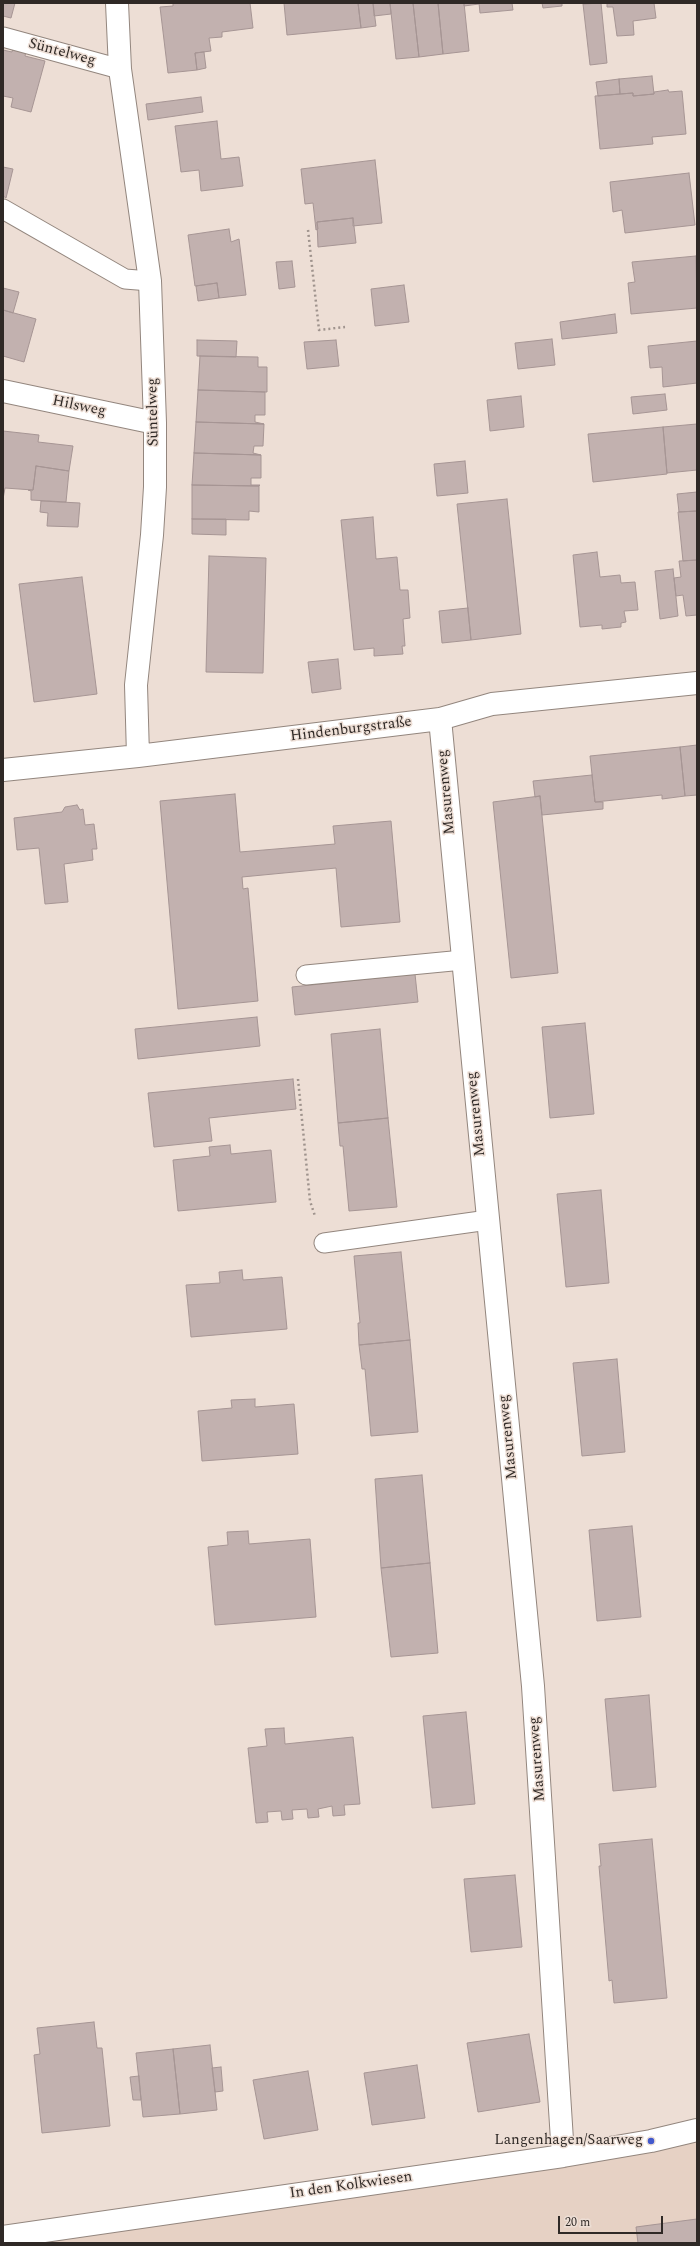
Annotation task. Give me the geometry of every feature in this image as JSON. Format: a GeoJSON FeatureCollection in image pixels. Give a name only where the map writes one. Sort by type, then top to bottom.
{"type":"FeatureCollection","features":[{"type":"Feature","properties":{"kind":"street","name":"Süntelweg"},"geometry":{"type":"LineString","coordinates":[[117,3],[120,69],[150,281],[155,423],[155,486],[152,536],[136,685],[138,756]]}},
{"type":"Feature","properties":{"kind":"street","name":"Hilsweg"},"geometry":{"type":"LineString","coordinates":[[3,391],[155,423]]}},
{"type":"Feature","properties":{"kind":"street","name":"Hindenburgstraße"},"geometry":{"type":"LineString","coordinates":[[3,770],[138,756],[440,719],[492,704],[697,683]]}},
{"type":"Feature","properties":{"kind":"street","name":"Masurenweg"},"geometry":{"type":"LineString","coordinates":[[440,719],[533,1686],[563,2156]]}},
{"type":"Feature","properties":{"kind":"street","name":"In den Kolkwiesen"},"geometry":{"type":"LineString","coordinates":[[3,2237],[563,2156],[651,2141],[697,2130]]}},
{"type":"Feature","properties":{"kind":"lane","name":"Süntelweg"},"geometry":{"type":"LineString","coordinates":[[3,37],[120,69]]}},
{"type":"Feature","properties":{"kind":"lane"},"geometry":{"type":"LineString","coordinates":[[3,209],[125,279],[150,281]]}},
{"type":"Feature","properties":{"kind":"lane"},"geometry":{"type":"LineString","coordinates":[[306,975],[463,960]]}},
{"type":"Feature","properties":{"kind":"lane"},"geometry":{"type":"LineString","coordinates":[[324,1243],[488,1220]]}},
{"type":"Feature","properties":{"kind":"path"},"geometry":{"type":"LineString","coordinates":[[308,230],[319,330],[345,327]]}},
{"type":"Feature","properties":{"kind":"path"},"geometry":{"type":"LineString","coordinates":[[298,1079],[310,1200],[324,1243]]}},
{"type":"Feature","properties":{"kind":"shaded area"},"geometry":{"type":"Polygon","coordinates":[[[697,2130],[697,2243],[3,2243],[697,2130]]]}},
{"type":"Feature","properties":{"kind":"building"},"geometry":{"type":"Polygon","coordinates":[[[3,3],[15,3],[11,18],[3,16],[3,3]]]}},
{"type":"Feature","properties":{"kind":"building"},"geometry":{"type":"Polygon","coordinates":[[[173,3],[250,3],[253,28],[222,32],[222,37],[209,38],[211,51],[195,53],[197,70],[168,73],[160,7],[173,6],[173,3]]]}},
{"type":"Feature","properties":{"kind":"building"},"geometry":{"type":"Polygon","coordinates":[[[284,3],[358,3],[361,28],[287,35],[284,3]]]}},
{"type":"Feature","properties":{"kind":"building"},"geometry":{"type":"Polygon","coordinates":[[[358,3],[373,3],[376,26],[361,28],[358,3]]]}},
{"type":"Feature","properties":{"kind":"building"},"geometry":{"type":"Polygon","coordinates":[[[373,3],[390,3],[391,14],[374,16],[373,3]]]}},
{"type":"Feature","properties":{"kind":"building"},"geometry":{"type":"Polygon","coordinates":[[[390,3],[413,3],[419,57],[396,59],[390,3]]]}},
{"type":"Feature","properties":{"kind":"building"},"geometry":{"type":"Polygon","coordinates":[[[413,3],[438,3],[443,54],[419,57],[413,3]]]}},
{"type":"Feature","properties":{"kind":"building"},"geometry":{"type":"Polygon","coordinates":[[[438,3],[464,3],[469,51],[443,54],[438,3]]]}},
{"type":"Feature","properties":{"kind":"building"},"geometry":{"type":"Polygon","coordinates":[[[464,3],[479,3],[479,4],[464,6],[464,3]]]}},
{"type":"Feature","properties":{"kind":"building"},"geometry":{"type":"Polygon","coordinates":[[[479,3],[512,3],[513,10],[480,13],[479,3]]]}},
{"type":"Feature","properties":{"kind":"building"},"geometry":{"type":"Polygon","coordinates":[[[542,3],[562,3],[562,6],[543,8],[542,3]]]}},
{"type":"Feature","properties":{"kind":"building"},"geometry":{"type":"Polygon","coordinates":[[[601,3],[607,63],[590,65],[583,4],[601,3]]]}},
{"type":"Feature","properties":{"kind":"building"},"geometry":{"type":"Polygon","coordinates":[[[607,3],[654,3],[656,18],[633,21],[634,35],[617,36],[613,7],[607,7],[607,3]]]}},
{"type":"Feature","properties":{"kind":"building"},"geometry":{"type":"Polygon","coordinates":[[[14,44],[27,47],[25,56],[45,61],[31,112],[11,107],[13,98],[3,96],[3,50],[12,52],[14,44]]]}},
{"type":"Feature","properties":{"kind":"building"},"geometry":{"type":"Polygon","coordinates":[[[204,52],[206,68],[197,70],[195,53],[204,52]]]}},
{"type":"Feature","properties":{"kind":"building"},"geometry":{"type":"Polygon","coordinates":[[[652,76],[654,94],[633,96],[633,93],[620,94],[619,79],[652,76]]]}},
{"type":"Feature","properties":{"kind":"building"},"geometry":{"type":"Polygon","coordinates":[[[619,79],[620,94],[598,96],[596,82],[619,79]]]}},
{"type":"Feature","properties":{"kind":"building"},"geometry":{"type":"Polygon","coordinates":[[[668,90],[669,92],[682,91],[686,134],[652,137],[653,144],[600,149],[595,96],[633,93],[633,96],[654,94],[654,92],[668,90]]]}},
{"type":"Feature","properties":{"kind":"building"},"geometry":{"type":"Polygon","coordinates":[[[201,97],[203,112],[148,120],[146,104],[201,97]]]}},
{"type":"Feature","properties":{"kind":"building"},"geometry":{"type":"Polygon","coordinates":[[[217,121],[221,159],[239,157],[243,186],[201,191],[199,170],[181,172],[175,126],[217,121]]]}},
{"type":"Feature","properties":{"kind":"building"},"geometry":{"type":"Polygon","coordinates":[[[375,160],[382,223],[353,226],[353,218],[317,222],[318,229],[316,230],[313,203],[305,204],[301,169],[375,160]]]}},
{"type":"Feature","properties":{"kind":"building"},"geometry":{"type":"Polygon","coordinates":[[[3,167],[13,169],[6,198],[3,196],[3,167]]]}},
{"type":"Feature","properties":{"kind":"building"},"geometry":{"type":"Polygon","coordinates":[[[689,173],[695,225],[625,233],[622,210],[613,212],[610,182],[689,173]]]}},
{"type":"Feature","properties":{"kind":"building"},"geometry":{"type":"Polygon","coordinates":[[[353,218],[356,243],[318,247],[317,222],[353,218]]]}},
{"type":"Feature","properties":{"kind":"building"},"geometry":{"type":"Polygon","coordinates":[[[229,229],[231,242],[239,239],[246,295],[219,298],[217,283],[195,286],[188,235],[229,229]]]}},
{"type":"Feature","properties":{"kind":"building"},"geometry":{"type":"Polygon","coordinates":[[[696,256],[697,308],[631,314],[628,283],[635,282],[632,262],[696,256]]]}},
{"type":"Feature","properties":{"kind":"building"},"geometry":{"type":"Polygon","coordinates":[[[292,261],[295,287],[279,289],[276,262],[292,261]]]}},
{"type":"Feature","properties":{"kind":"building"},"geometry":{"type":"Polygon","coordinates":[[[217,283],[219,298],[198,301],[196,286],[217,283]]]}},
{"type":"Feature","properties":{"kind":"building"},"geometry":{"type":"Polygon","coordinates":[[[404,285],[409,322],[375,326],[371,289],[404,285]]]}},
{"type":"Feature","properties":{"kind":"building"},"geometry":{"type":"Polygon","coordinates":[[[3,288],[19,292],[13,313],[3,310],[3,288]]]}},
{"type":"Feature","properties":{"kind":"building"},"geometry":{"type":"Polygon","coordinates":[[[3,310],[36,319],[24,362],[3,356],[3,310]]]}},
{"type":"Feature","properties":{"kind":"building"},"geometry":{"type":"Polygon","coordinates":[[[615,314],[617,333],[562,339],[560,322],[615,314]]]}},
{"type":"Feature","properties":{"kind":"building"},"geometry":{"type":"Polygon","coordinates":[[[552,339],[555,365],[518,369],[515,343],[552,339]]]}},
{"type":"Feature","properties":{"kind":"building"},"geometry":{"type":"Polygon","coordinates":[[[197,340],[237,341],[236,357],[197,356],[197,340]]]}},
{"type":"Feature","properties":{"kind":"building"},"geometry":{"type":"Polygon","coordinates":[[[336,340],[339,366],[307,369],[304,342],[336,340]]]}},
{"type":"Feature","properties":{"kind":"building"},"geometry":{"type":"Polygon","coordinates":[[[697,341],[697,383],[663,387],[662,367],[650,368],[648,346],[697,341]]]}},
{"type":"Feature","properties":{"kind":"building"},"geometry":{"type":"Polygon","coordinates":[[[200,356],[258,357],[258,367],[267,367],[267,392],[198,390],[200,356]]]}},
{"type":"Feature","properties":{"kind":"building"},"geometry":{"type":"Polygon","coordinates":[[[198,390],[265,392],[265,415],[255,415],[255,422],[264,424],[196,422],[198,390]]]}},
{"type":"Feature","properties":{"kind":"building"},"geometry":{"type":"Polygon","coordinates":[[[665,394],[667,410],[633,414],[631,397],[665,394]]]}},
{"type":"Feature","properties":{"kind":"building"},"geometry":{"type":"Polygon","coordinates":[[[521,396],[524,427],[490,431],[487,400],[521,396]]]}},
{"type":"Feature","properties":{"kind":"building"},"geometry":{"type":"Polygon","coordinates":[[[196,422],[264,424],[263,446],[254,446],[253,453],[261,455],[194,453],[196,422]]]}},
{"type":"Feature","properties":{"kind":"building"},"geometry":{"type":"Polygon","coordinates":[[[697,424],[697,470],[667,473],[663,427],[697,424]]]}},
{"type":"Feature","properties":{"kind":"building"},"geometry":{"type":"Polygon","coordinates":[[[663,427],[667,474],[593,482],[588,434],[663,427]]]}},
{"type":"Feature","properties":{"kind":"building"},"geometry":{"type":"Polygon","coordinates":[[[3,431],[39,435],[38,442],[73,446],[69,471],[36,466],[33,490],[5,488],[3,499],[3,431]]]}},
{"type":"Feature","properties":{"kind":"building"},"geometry":{"type":"Polygon","coordinates":[[[194,453],[261,455],[261,478],[251,478],[251,485],[260,485],[259,486],[192,485],[194,453]]]}},
{"type":"Feature","properties":{"kind":"building"},"geometry":{"type":"Polygon","coordinates":[[[465,461],[468,493],[437,496],[434,464],[465,461]]]}},
{"type":"Feature","properties":{"kind":"building"},"geometry":{"type":"Polygon","coordinates":[[[36,466],[69,471],[66,502],[31,500],[31,491],[28,490],[33,490],[36,466]]]}},
{"type":"Feature","properties":{"kind":"building"},"geometry":{"type":"Polygon","coordinates":[[[192,485],[259,486],[259,512],[249,511],[249,520],[192,519],[192,485]]]}},
{"type":"Feature","properties":{"kind":"building"},"geometry":{"type":"Polygon","coordinates":[[[697,492],[697,511],[679,512],[677,494],[697,492]]]}},
{"type":"Feature","properties":{"kind":"building"},"geometry":{"type":"Polygon","coordinates":[[[507,499],[521,634],[471,640],[457,504],[507,499]]]}},
{"type":"Feature","properties":{"kind":"building"},"geometry":{"type":"Polygon","coordinates":[[[41,501],[80,503],[78,527],[47,526],[48,513],[40,512],[41,501]]]}},
{"type":"Feature","properties":{"kind":"building"},"geometry":{"type":"Polygon","coordinates":[[[697,511],[697,560],[683,561],[678,512],[697,511]]]}},
{"type":"Feature","properties":{"kind":"building"},"geometry":{"type":"Polygon","coordinates":[[[373,517],[376,559],[397,557],[400,590],[408,590],[410,618],[403,619],[405,646],[402,646],[403,654],[374,656],[374,648],[354,650],[341,520],[373,517]]]}},
{"type":"Feature","properties":{"kind":"building"},"geometry":{"type":"Polygon","coordinates":[[[192,519],[226,519],[226,535],[192,534],[192,519]]]}},
{"type":"Feature","properties":{"kind":"building"},"geometry":{"type":"Polygon","coordinates":[[[597,552],[600,577],[620,575],[621,583],[635,582],[638,610],[624,611],[626,622],[621,623],[621,627],[602,629],[602,625],[580,627],[573,555],[597,552]]]}},
{"type":"Feature","properties":{"kind":"building"},"geometry":{"type":"Polygon","coordinates":[[[209,556],[266,558],[263,673],[206,672],[209,556]]]}},
{"type":"Feature","properties":{"kind":"building"},"geometry":{"type":"Polygon","coordinates":[[[697,560],[697,615],[686,616],[683,595],[676,596],[674,578],[681,577],[679,561],[697,560]]]}},
{"type":"Feature","properties":{"kind":"building"},"geometry":{"type":"Polygon","coordinates":[[[673,569],[678,616],[660,619],[655,571],[673,569]]]}},
{"type":"Feature","properties":{"kind":"building"},"geometry":{"type":"Polygon","coordinates":[[[82,577],[97,694],[34,702],[19,584],[82,577]]]}},
{"type":"Feature","properties":{"kind":"building"},"geometry":{"type":"Polygon","coordinates":[[[468,608],[471,640],[442,643],[439,611],[468,608]]]}},
{"type":"Feature","properties":{"kind":"building"},"geometry":{"type":"Polygon","coordinates":[[[338,659],[341,689],[312,693],[308,662],[338,659]]]}},
{"type":"Feature","properties":{"kind":"building"},"geometry":{"type":"Polygon","coordinates":[[[697,745],[697,795],[685,796],[680,747],[697,745]]]}},
{"type":"Feature","properties":{"kind":"building"},"geometry":{"type":"Polygon","coordinates":[[[680,747],[685,796],[662,799],[662,795],[595,802],[590,756],[680,747]]]}},
{"type":"Feature","properties":{"kind":"building"},"geometry":{"type":"Polygon","coordinates":[[[592,775],[595,802],[603,802],[603,809],[542,815],[540,796],[535,797],[533,781],[592,775]]]}},
{"type":"Feature","properties":{"kind":"building"},"geometry":{"type":"Polygon","coordinates":[[[235,794],[240,852],[335,844],[333,826],[391,821],[400,922],[341,927],[336,868],[242,877],[243,889],[248,888],[258,1001],[178,1009],[160,801],[235,794]]]}},
{"type":"Feature","properties":{"kind":"building"},"geometry":{"type":"Polygon","coordinates":[[[540,796],[558,973],[511,978],[493,802],[540,796]]]}},
{"type":"Feature","properties":{"kind":"building"},"geometry":{"type":"Polygon","coordinates":[[[77,805],[80,810],[83,809],[85,825],[94,824],[97,849],[92,849],[93,860],[64,864],[68,902],[45,904],[39,848],[17,850],[14,818],[62,812],[65,807],[77,805]]]}},
{"type":"Feature","properties":{"kind":"building"},"geometry":{"type":"Polygon","coordinates":[[[415,974],[418,1002],[295,1015],[292,987],[415,974]]]}},
{"type":"Feature","properties":{"kind":"building"},"geometry":{"type":"Polygon","coordinates":[[[257,1017],[260,1046],[138,1059],[135,1029],[257,1017]]]}},
{"type":"Feature","properties":{"kind":"building"},"geometry":{"type":"Polygon","coordinates":[[[585,1023],[594,1114],[550,1118],[542,1027],[585,1023]]]}},
{"type":"Feature","properties":{"kind":"building"},"geometry":{"type":"Polygon","coordinates":[[[380,1029],[388,1118],[338,1123],[331,1034],[380,1029]]]}},
{"type":"Feature","properties":{"kind":"building"},"geometry":{"type":"Polygon","coordinates":[[[293,1079],[296,1109],[209,1118],[212,1141],[154,1147],[148,1093],[293,1079]]]}},
{"type":"Feature","properties":{"kind":"building"},"geometry":{"type":"Polygon","coordinates":[[[388,1118],[397,1207],[349,1211],[343,1146],[340,1146],[338,1123],[388,1118]]]}},
{"type":"Feature","properties":{"kind":"building"},"geometry":{"type":"Polygon","coordinates":[[[230,1145],[231,1154],[271,1150],[276,1202],[178,1211],[173,1160],[210,1156],[209,1147],[230,1145]]]}},
{"type":"Feature","properties":{"kind":"building"},"geometry":{"type":"Polygon","coordinates":[[[601,1190],[609,1283],[566,1287],[557,1194],[601,1190]]]}},
{"type":"Feature","properties":{"kind":"building"},"geometry":{"type":"Polygon","coordinates":[[[401,1252],[410,1340],[359,1345],[358,1323],[360,1323],[354,1256],[401,1252]]]}},
{"type":"Feature","properties":{"kind":"building"},"geometry":{"type":"Polygon","coordinates":[[[242,1270],[243,1280],[282,1277],[287,1329],[191,1337],[186,1285],[220,1283],[219,1272],[242,1270]]]}},
{"type":"Feature","properties":{"kind":"building"},"geometry":{"type":"Polygon","coordinates":[[[410,1340],[418,1432],[371,1436],[365,1369],[362,1369],[359,1345],[410,1340]]]}},
{"type":"Feature","properties":{"kind":"building"},"geometry":{"type":"Polygon","coordinates":[[[617,1359],[625,1452],[582,1456],[573,1363],[617,1359]]]}},
{"type":"Feature","properties":{"kind":"building"},"geometry":{"type":"Polygon","coordinates":[[[255,1399],[255,1407],[294,1404],[298,1454],[202,1461],[198,1411],[232,1408],[231,1400],[255,1399]]]}},
{"type":"Feature","properties":{"kind":"building"},"geometry":{"type":"Polygon","coordinates":[[[422,1475],[430,1563],[381,1568],[375,1479],[422,1475]]]}},
{"type":"Feature","properties":{"kind":"building"},"geometry":{"type":"Polygon","coordinates":[[[632,1526],[641,1617],[597,1621],[589,1530],[632,1526]]]}},
{"type":"Feature","properties":{"kind":"building"},"geometry":{"type":"Polygon","coordinates":[[[248,1531],[249,1544],[310,1539],[316,1617],[215,1625],[208,1547],[228,1545],[227,1532],[248,1531]]]}},
{"type":"Feature","properties":{"kind":"building"},"geometry":{"type":"Polygon","coordinates":[[[430,1563],[438,1653],[391,1657],[381,1568],[430,1563]]]}},
{"type":"Feature","properties":{"kind":"building"},"geometry":{"type":"Polygon","coordinates":[[[649,1695],[656,1787],[613,1791],[605,1699],[649,1695]]]}},
{"type":"Feature","properties":{"kind":"building"},"geometry":{"type":"Polygon","coordinates":[[[466,1712],[475,1804],[432,1808],[423,1716],[466,1712]]]}},
{"type":"Feature","properties":{"kind":"building"},"geometry":{"type":"Polygon","coordinates":[[[284,1728],[285,1744],[353,1737],[360,1804],[344,1805],[345,1815],[333,1816],[332,1806],[318,1809],[319,1817],[308,1818],[307,1809],[292,1810],[293,1819],[282,1820],[281,1811],[267,1812],[268,1822],[256,1823],[248,1748],[267,1746],[265,1729],[284,1728]]]}},
{"type":"Feature","properties":{"kind":"building"},"geometry":{"type":"Polygon","coordinates":[[[652,1839],[667,1998],[614,2003],[612,1980],[609,1981],[599,1866],[601,1866],[599,1844],[652,1839]]]}},
{"type":"Feature","properties":{"kind":"building"},"geometry":{"type":"Polygon","coordinates":[[[515,1875],[522,1947],[471,1952],[464,1879],[515,1875]]]}},
{"type":"Feature","properties":{"kind":"building"},"geometry":{"type":"Polygon","coordinates":[[[94,2022],[97,2048],[102,2048],[110,2126],[42,2133],[34,2055],[40,2054],[37,2028],[94,2022]]]}},
{"type":"Feature","properties":{"kind":"building"},"geometry":{"type":"Polygon","coordinates":[[[529,2034],[540,2102],[478,2112],[467,2043],[529,2034]]]}},
{"type":"Feature","properties":{"kind":"building"},"geometry":{"type":"Polygon","coordinates":[[[210,2045],[217,2110],[180,2114],[173,2049],[210,2045]]]}},
{"type":"Feature","properties":{"kind":"building"},"geometry":{"type":"Polygon","coordinates":[[[173,2049],[180,2114],[143,2117],[136,2053],[173,2049]]]}},
{"type":"Feature","properties":{"kind":"building"},"geometry":{"type":"Polygon","coordinates":[[[417,2065],[425,2118],[372,2125],[364,2073],[417,2065]]]}},
{"type":"Feature","properties":{"kind":"building"},"geometry":{"type":"Polygon","coordinates":[[[221,2067],[223,2091],[215,2092],[212,2068],[221,2067]]]}},
{"type":"Feature","properties":{"kind":"building"},"geometry":{"type":"Polygon","coordinates":[[[308,2071],[318,2130],[264,2139],[253,2080],[308,2071]]]}},
{"type":"Feature","properties":{"kind":"building"},"geometry":{"type":"Polygon","coordinates":[[[139,2076],[141,2100],[133,2100],[130,2077],[139,2076]]]}},
{"type":"Feature","properties":{"kind":"building"},"geometry":{"type":"Polygon","coordinates":[[[697,2219],[697,2243],[638,2243],[636,2227],[697,2219]]]}},
{"type":"Feature","properties":{"kind":"place","name":"Langenhagen/Saarweg"},"geometry":{"type":"Point","coordinates":[651,2141]}}]}
